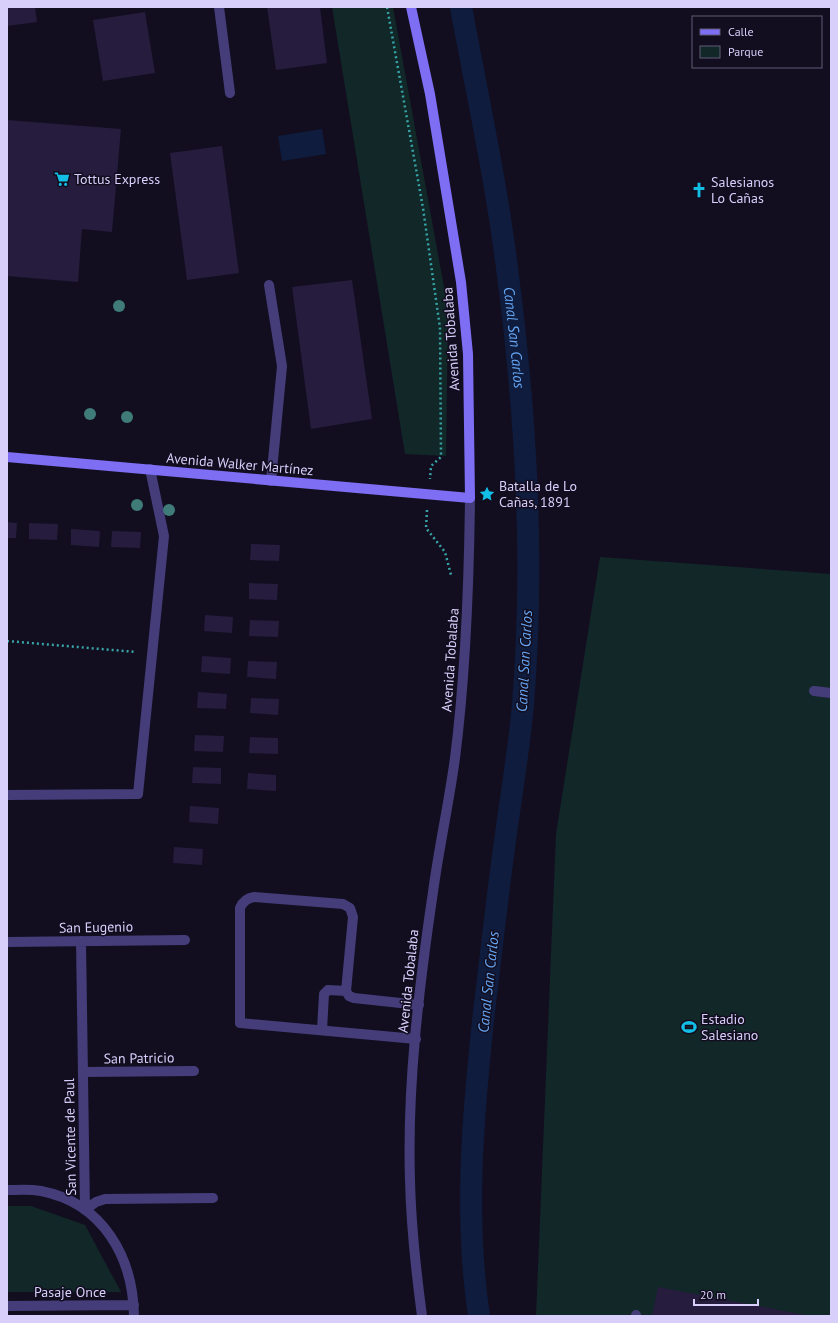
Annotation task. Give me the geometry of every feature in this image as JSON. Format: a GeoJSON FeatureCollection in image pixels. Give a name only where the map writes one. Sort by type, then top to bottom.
{"type":"FeatureCollection","features":[{"type":"Feature","properties":{"kind":"main road","name":"Avenida Tobalaba"},"geometry":{"type":"LineString","coordinates":[[411,7],[431,102],[461,282],[468,354],[470,498]]}},
{"type":"Feature","properties":{"kind":"main road","name":"Avenida Walker Martínez"},"geometry":{"type":"LineString","coordinates":[[7,457],[470,498]]}},
{"type":"Feature","properties":{"kind":"street"},"geometry":{"type":"LineString","coordinates":[[219,7],[230,93]]}},
{"type":"Feature","properties":{"kind":"street"},"geometry":{"type":"LineString","coordinates":[[269,285],[282,366],[271,480]]}},
{"type":"Feature","properties":{"kind":"street"},"geometry":{"type":"LineString","coordinates":[[7,795],[138,794],[164,536],[150,470]]}},
{"type":"Feature","properties":{"kind":"street","name":"Avenida Tobalaba"},"geometry":{"type":"LineString","coordinates":[[422,1316],[416,1271],[410,1179],[411,1113],[419,1005],[433,891],[449,802],[460,715],[467,629],[470,498]]}},
{"type":"Feature","properties":{"kind":"street"},"geometry":{"type":"LineString","coordinates":[[814,691],[831,693]]}},
{"type":"Feature","properties":{"kind":"street"},"geometry":{"type":"LineString","coordinates":[[346,990],[353,917],[350,908],[343,904],[254,897],[245,899],[240,908],[240,1023],[416,1038]]}},
{"type":"Feature","properties":{"kind":"street","name":"San Eugenio"},"geometry":{"type":"LineString","coordinates":[[7,942],[185,940]]}},
{"type":"Feature","properties":{"kind":"street","name":"San Vicente de Paul"},"geometry":{"type":"LineString","coordinates":[[82,941],[85,1210],[110,1234],[119,1249],[130,1276],[134,1316]]}},
{"type":"Feature","properties":{"kind":"street"},"geometry":{"type":"LineString","coordinates":[[322,1030],[324,994],[328,990],[346,990],[354,998],[419,1005]]}},
{"type":"Feature","properties":{"kind":"street","name":"San Patricio"},"geometry":{"type":"LineString","coordinates":[[83,1072],[194,1071]]}},
{"type":"Feature","properties":{"kind":"street"},"geometry":{"type":"LineString","coordinates":[[7,1190],[33,1191],[51,1194],[74,1203],[85,1210],[96,1202],[105,1199],[213,1198]]}},
{"type":"Feature","properties":{"kind":"street","name":"Pasaje Once"},"geometry":{"type":"LineString","coordinates":[[7,1306],[134,1305]]}},
{"type":"Feature","properties":{"kind":"path"},"geometry":{"type":"LineString","coordinates":[[387,7],[423,208],[440,328],[441,457],[431,466],[426,528],[446,552],[452,578]]}},
{"type":"Feature","properties":{"kind":"path"},"geometry":{"type":"LineString","coordinates":[[7,641],[152,654]]}},
{"type":"Feature","properties":{"kind":"green space"},"geometry":{"type":"Polygon","coordinates":[[[332,7],[393,7],[448,309],[446,456],[405,454],[332,7]]]}},
{"type":"Feature","properties":{"kind":"green space","name":"Estadio Salesiano"},"geometry":{"type":"Polygon","coordinates":[[[600,557],[831,574],[831,1316],[536,1316],[556,834],[600,557]]]}},
{"type":"Feature","properties":{"kind":"green space"},"geometry":{"type":"Polygon","coordinates":[[[7,1206],[31,1206],[85,1225],[121,1292],[7,1292],[7,1206]]]}},
{"type":"Feature","properties":{"kind":"water"},"geometry":{"type":"Polygon","coordinates":[[[322,129],[326,154],[282,161],[278,136],[322,129]]]}},
{"type":"Feature","properties":{"kind":"building"},"geometry":{"type":"Polygon","coordinates":[[[7,7],[35,7],[37,22],[7,26],[7,7]]]}},
{"type":"Feature","properties":{"kind":"building"},"geometry":{"type":"Polygon","coordinates":[[[267,7],[320,7],[327,63],[276,70],[267,7]]]}},
{"type":"Feature","properties":{"kind":"building"},"geometry":{"type":"Polygon","coordinates":[[[145,12],[155,73],[103,81],[93,20],[145,12]]]}},
{"type":"Feature","properties":{"kind":"building","name":"Tottus Express"},"geometry":{"type":"Polygon","coordinates":[[[7,120],[121,129],[112,232],[82,229],[78,282],[7,276],[7,120]]]}},
{"type":"Feature","properties":{"kind":"building"},"geometry":{"type":"Polygon","coordinates":[[[222,146],[239,273],[187,280],[170,153],[222,146]]]}},
{"type":"Feature","properties":{"kind":"building"},"geometry":{"type":"Polygon","coordinates":[[[352,280],[372,419],[311,429],[292,287],[352,280]]]}},
{"type":"Feature","properties":{"kind":"building"},"geometry":{"type":"Polygon","coordinates":[[[7,522],[17,523],[16,538],[7,538],[7,522]]]}},
{"type":"Feature","properties":{"kind":"building"},"geometry":{"type":"Polygon","coordinates":[[[29,523],[58,524],[57,540],[29,539],[29,523]]]}},
{"type":"Feature","properties":{"kind":"building"},"geometry":{"type":"Polygon","coordinates":[[[71,529],[100,531],[99,547],[71,545],[71,529]]]}},
{"type":"Feature","properties":{"kind":"building"},"geometry":{"type":"Polygon","coordinates":[[[112,531],[141,532],[140,548],[111,547],[112,531]]]}},
{"type":"Feature","properties":{"kind":"building"},"geometry":{"type":"Polygon","coordinates":[[[251,544],[280,545],[279,561],[250,560],[251,544]]]}},
{"type":"Feature","properties":{"kind":"building"},"geometry":{"type":"Polygon","coordinates":[[[249,583],[278,584],[277,600],[249,599],[249,583]]]}},
{"type":"Feature","properties":{"kind":"building"},"geometry":{"type":"Polygon","coordinates":[[[205,615],[233,617],[232,633],[204,631],[205,615]]]}},
{"type":"Feature","properties":{"kind":"building"},"geometry":{"type":"Polygon","coordinates":[[[250,620],[279,621],[278,637],[249,636],[250,620]]]}},
{"type":"Feature","properties":{"kind":"building"},"geometry":{"type":"Polygon","coordinates":[[[202,656],[231,658],[230,674],[201,672],[202,656]]]}},
{"type":"Feature","properties":{"kind":"building"},"geometry":{"type":"Polygon","coordinates":[[[248,661],[277,662],[276,679],[247,677],[248,661]]]}},
{"type":"Feature","properties":{"kind":"building"},"geometry":{"type":"Polygon","coordinates":[[[198,692],[227,694],[226,709],[197,708],[198,692]]]}},
{"type":"Feature","properties":{"kind":"building"},"geometry":{"type":"Polygon","coordinates":[[[251,698],[279,699],[278,715],[250,713],[251,698]]]}},
{"type":"Feature","properties":{"kind":"building"},"geometry":{"type":"Polygon","coordinates":[[[195,735],[224,736],[223,752],[194,751],[195,735]]]}},
{"type":"Feature","properties":{"kind":"building"},"geometry":{"type":"Polygon","coordinates":[[[250,737],[278,738],[278,754],[249,753],[250,737]]]}},
{"type":"Feature","properties":{"kind":"building"},"geometry":{"type":"Polygon","coordinates":[[[193,767],[221,768],[221,784],[192,783],[193,767]]]}},
{"type":"Feature","properties":{"kind":"building"},"geometry":{"type":"Polygon","coordinates":[[[248,773],[276,775],[276,791],[247,789],[248,773]]]}},
{"type":"Feature","properties":{"kind":"building"},"geometry":{"type":"Polygon","coordinates":[[[190,806],[219,808],[218,824],[189,822],[190,806]]]}},
{"type":"Feature","properties":{"kind":"building"},"geometry":{"type":"Polygon","coordinates":[[[174,847],[203,849],[202,865],[173,863],[174,847]]]}},
{"type":"Feature","properties":{"kind":"building"},"geometry":{"type":"Polygon","coordinates":[[[658,1287],[806,1315],[806,1316],[652,1316],[658,1287]]]}},
{"type":"Feature","properties":{"kind":"waterway","name":"Canal San Carlos"},"geometry":{"type":"LineString","coordinates":[[461,7],[503,235],[514,322],[524,431],[528,540],[527,650],[523,704],[499,884],[476,1088],[471,1202],[474,1278],[479,1316]]}},
{"type":"Feature","properties":{"kind":"place","name":"Tottus Express"},"geometry":{"type":"Point","coordinates":[62,179]}},
{"type":"Feature","properties":{"kind":"place","name":"Salesianos Lo Cañas"},"geometry":{"type":"Point","coordinates":[699,190]}},
{"type":"Feature","properties":{"kind":"place","name":"Batalla de Lo Cañas, 1891"},"geometry":{"type":"Point","coordinates":[487,494]}},
{"type":"Feature","properties":{"kind":"place","name":"Estadio Salesiano"},"geometry":{"type":"Point","coordinates":[689,1027]}}]}
